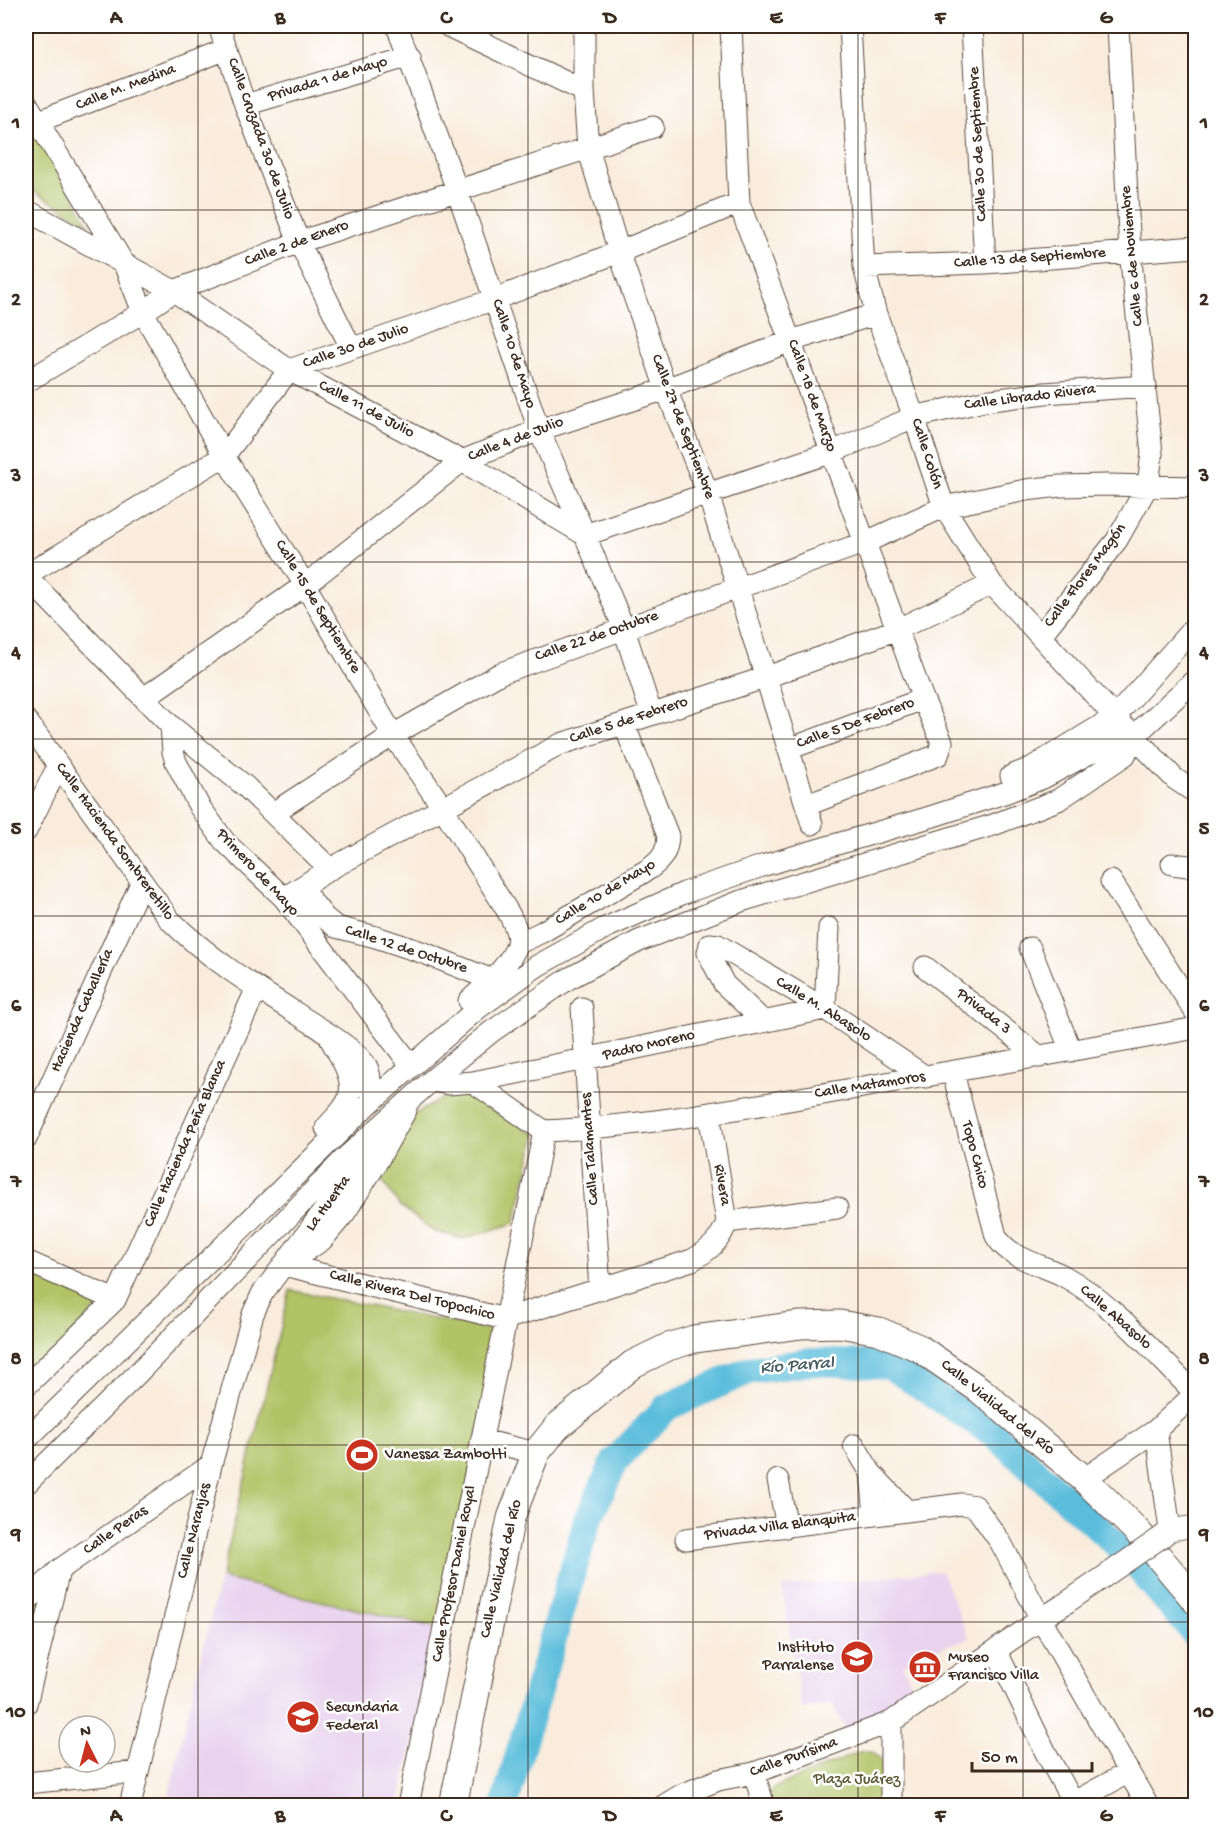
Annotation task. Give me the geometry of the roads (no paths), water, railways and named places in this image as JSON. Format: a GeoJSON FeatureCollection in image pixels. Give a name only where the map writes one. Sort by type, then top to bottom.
{"type":"FeatureCollection","features":[{"type":"Feature","properties":{"kind":"main road","name":"Calle Vialidad del Río"},"geometry":{"type":"LineString","coordinates":[[453,1806],[511,1518],[536,1453],[557,1427],[633,1364],[668,1347],[694,1339],[800,1324],[840,1324],[879,1331],[920,1348],[980,1390],[1084,1479],[1136,1530],[1196,1601]]}},
{"type":"Feature","properties":{"kind":"street","name":"Calle Cruzada 30 de Julio"},"geometry":{"type":"LineString","coordinates":[[219,26],[245,105],[299,242],[351,348]]}},
{"type":"Feature","properties":{"kind":"street","name":"Calle 10 de Mayo"},"geometry":{"type":"LineString","coordinates":[[397,26],[410,56],[539,430],[624,629],[651,713]]}},
{"type":"Feature","properties":{"kind":"street"},"geometry":{"type":"LineString","coordinates":[[448,26],[584,91]]}},
{"type":"Feature","properties":{"kind":"street","name":"Calle 27 de Septiembre"},"geometry":{"type":"LineString","coordinates":[[584,26],[584,91],[588,148],[619,252],[666,389],[708,494],[810,814]]}},
{"type":"Feature","properties":{"kind":"street","name":"Calle 18 de Marzo"},"geometry":{"type":"LineString","coordinates":[[731,26],[739,203],[923,699],[942,742],[938,755],[810,814]]}},
{"type":"Feature","properties":{"kind":"street","name":"Calle Colón"},"geometry":{"type":"LineString","coordinates":[[850,26],[864,267],[876,314],[944,507],[992,584],[1175,779],[1196,793]]}},
{"type":"Feature","properties":{"kind":"street","name":"Calle 30 de Septiembre"},"geometry":{"type":"LineString","coordinates":[[972,26],[985,263]]}},
{"type":"Feature","properties":{"kind":"street","name":"Calle 6 de Noviembre"},"geometry":{"type":"LineString","coordinates":[[1118,26],[1130,252],[1152,453],[1148,485]]}},
{"type":"Feature","properties":{"kind":"street","name":"Calle M. Medina"},"geometry":{"type":"LineString","coordinates":[[31,124],[227,49]]}},
{"type":"Feature","properties":{"kind":"street","name":"Privada 1 de Mayo"},"geometry":{"type":"LineString","coordinates":[[245,105],[410,56]]}},
{"type":"Feature","properties":{"kind":"street","name":"Calle 15 de Septiembre"},"geometry":{"type":"LineString","coordinates":[[26,102],[31,124],[124,264],[143,312],[224,456],[305,585],[393,735],[444,808],[508,912],[515,926],[518,944]]}},
{"type":"Feature","properties":{"kind":"street","name":"Calle 2 de Enero"},"geometry":{"type":"LineString","coordinates":[[26,382],[174,291],[299,242],[653,127]]}},
{"type":"Feature","properties":{"kind":"street","name":"Calle 30 de Julio"},"geometry":{"type":"LineString","coordinates":[[26,576],[224,456],[290,370],[495,299],[739,203]]}},
{"type":"Feature","properties":{"kind":"street","name":"Calle 11 de Julio"},"geometry":{"type":"LineString","coordinates":[[28,214],[174,291],[290,370],[462,460],[585,535]]}},
{"type":"Feature","properties":{"kind":"street","name":"Calle 13 de Septiembre"},"geometry":{"type":"LineString","coordinates":[[864,267],[985,263],[1196,247]]}},
{"type":"Feature","properties":{"kind":"street","name":"Calle 4 de Julio"},"geometry":{"type":"LineString","coordinates":[[144,698],[305,585],[462,460],[539,430],[666,389],[791,341],[876,314]]}},
{"type":"Feature","properties":{"kind":"street","name":"Calle Librado Rivera"},"geometry":{"type":"LineString","coordinates":[[585,535],[832,452],[914,417],[984,401],[1045,393],[1146,386]]}},
{"type":"Feature","properties":{"kind":"street","name":"Calle Flores Magón"},"geometry":{"type":"LineString","coordinates":[[1041,635],[1117,540],[1148,485]]}},
{"type":"Feature","properties":{"kind":"street","name":"Calle 22 de Octubre"},"geometry":{"type":"LineString","coordinates":[[273,813],[393,735],[501,673],[866,542],[944,507],[1026,490],[1060,486],[1196,487]]}},
{"type":"Feature","properties":{"kind":"street"},"geometry":{"type":"LineString","coordinates":[[26,576],[171,726],[246,786],[330,869]]}},
{"type":"Feature","properties":{"kind":"street","name":"Calle 5 de Febrero"},"geometry":{"type":"LineString","coordinates":[[292,893],[330,869],[561,744],[767,677],[898,629],[992,584]]}},
{"type":"Feature","properties":{"kind":"street"},"geometry":{"type":"LineString","coordinates":[[1009,777],[1031,768],[1115,717],[1196,625]]}},
{"type":"Feature","properties":{"kind":"street"},"geometry":{"type":"LineString","coordinates":[[26,1484],[345,1158],[431,1081],[491,1032],[567,979],[639,941],[741,900],[993,825],[1058,800],[1125,756],[1134,736],[1196,679]]}},
{"type":"Feature","properties":{"kind":"street","name":"Calle 5 De Febrero"},"geometry":{"type":"LineString","coordinates":[[789,749],[923,699]]}},
{"type":"Feature","properties":{"kind":"street","name":"Calle Hacienda Sombreretillo"},"geometry":{"type":"LineString","coordinates":[[26,720],[141,883],[170,919],[194,943],[358,1056],[366,1066],[370,1077],[370,1091]]}},
{"type":"Feature","properties":{"kind":"street","name":"Calle 10 de Mayo"},"geometry":{"type":"LineString","coordinates":[[518,944],[649,869],[660,861],[667,850],[668,836],[624,724]]}},
{"type":"Feature","properties":{"kind":"street","name":"Primero de Mayo"},"geometry":{"type":"LineString","coordinates":[[171,726],[176,762],[199,806],[225,842],[292,893],[405,1063],[492,980]]}},
{"type":"Feature","properties":{"kind":"street"},"geometry":{"type":"LineString","coordinates":[[26,1440],[316,1154],[397,1078],[477,1009],[537,966],[605,928],[684,893],[765,865],[930,817],[1006,792],[1043,778],[1110,742],[1134,736]]}},
{"type":"Feature","properties":{"kind":"street"},"geometry":{"type":"LineString","coordinates":[[26,831],[57,766]]}},
{"type":"Feature","properties":{"kind":"street"},"geometry":{"type":"LineString","coordinates":[[1172,864],[1196,867]]}},
{"type":"Feature","properties":{"kind":"street"},"geometry":{"type":"LineString","coordinates":[[1112,881],[1196,1013]]}},
{"type":"Feature","properties":{"kind":"street","name":"Hacienda Caballería"},"geometry":{"type":"LineString","coordinates":[[26,1138],[141,883]]}},
{"type":"Feature","properties":{"kind":"street","name":"Calle 12 de Octubre"},"geometry":{"type":"LineString","coordinates":[[292,893],[315,908],[336,927],[424,953],[492,980]]}},
{"type":"Feature","properties":{"kind":"street"},"geometry":{"type":"LineString","coordinates":[[825,1009],[829,928]]}},
{"type":"Feature","properties":{"kind":"street"},"geometry":{"type":"LineString","coordinates":[[492,980],[508,961],[518,944]]}},
{"type":"Feature","properties":{"kind":"street","name":"Calle M. Abasolo"},"geometry":{"type":"LineString","coordinates":[[763,1021],[724,984],[708,952],[710,944],[718,945],[825,1009],[926,1077]]}},
{"type":"Feature","properties":{"kind":"street"},"geometry":{"type":"LineString","coordinates":[[1030,948],[1071,1051]]}},
{"type":"Feature","properties":{"kind":"street","name":"Privada 3"},"geometry":{"type":"LineString","coordinates":[[925,967],[1040,1057]]}},
{"type":"Feature","properties":{"kind":"street","name":"Calle Hacienda Peña Blanca"},"geometry":{"type":"LineString","coordinates":[[115,1300],[257,988]]}},
{"type":"Feature","properties":{"kind":"street","name":"Calle Talamantes"},"geometry":{"type":"LineString","coordinates":[[582,1008],[600,1290]]}},
{"type":"Feature","properties":{"kind":"street","name":"Padro Moreno"},"geometry":{"type":"LineString","coordinates":[[431,1081],[449,1084],[473,1082],[825,1009]]}},
{"type":"Feature","properties":{"kind":"street","name":"Calle Matamoros"},"geometry":{"type":"LineString","coordinates":[[544,1131],[589,1129],[709,1113],[953,1073],[1196,1028]]}},
{"type":"Feature","properties":{"kind":"street"},"geometry":{"type":"LineString","coordinates":[[316,1154],[322,1135],[348,1101],[351,1091],[345,1067],[328,1034]]}},
{"type":"Feature","properties":{"kind":"street","name":"Topo Chico"},"geometry":{"type":"LineString","coordinates":[[953,1073],[996,1236]]}},
{"type":"Feature","properties":{"kind":"street"},"geometry":{"type":"LineString","coordinates":[[473,1082],[544,1131]]}},
{"type":"Feature","properties":{"kind":"street"},"geometry":{"type":"LineString","coordinates":[[284,1265],[322,1240],[344,1214],[374,1167],[413,1097]]}},
{"type":"Feature","properties":{"kind":"street","name":"Rivera"},"geometry":{"type":"LineString","coordinates":[[709,1113],[727,1222],[721,1237],[709,1250]]}},
{"type":"Feature","properties":{"kind":"street","name":"Calle Profesor Daniel Royal"},"geometry":{"type":"LineString","coordinates":[[408,1806],[544,1131]]}},
{"type":"Feature","properties":{"kind":"street","name":"La Huerta"},"geometry":{"type":"LineString","coordinates":[[284,1265],[362,1159],[370,1142]]}},
{"type":"Feature","properties":{"kind":"street"},"geometry":{"type":"LineString","coordinates":[[727,1222],[837,1208]]}},
{"type":"Feature","properties":{"kind":"street","name":"Calle Abasolo"},"geometry":{"type":"LineString","coordinates":[[996,1236],[1005,1248],[1087,1290],[1195,1393]]}},
{"type":"Feature","properties":{"kind":"street","name":"Calle Rivera Del Topochico"},"geometry":{"type":"LineString","coordinates":[[284,1265],[505,1319],[692,1260],[709,1250]]}},
{"type":"Feature","properties":{"kind":"street"},"geometry":{"type":"LineString","coordinates":[[26,1261],[115,1300],[26,1386]]}},
{"type":"Feature","properties":{"kind":"street","name":"Calle Naranjas"},"geometry":{"type":"LineString","coordinates":[[130,1806],[212,1465],[253,1314],[262,1294],[284,1265]]}},
{"type":"Feature","properties":{"kind":"street"},"geometry":{"type":"LineString","coordinates":[[1084,1479],[1156,1430],[1195,1393]]}},
{"type":"Feature","properties":{"kind":"street"},"geometry":{"type":"LineString","coordinates":[[1156,1430],[1166,1533],[1196,1526]]}},
{"type":"Feature","properties":{"kind":"street"},"geometry":{"type":"LineString","coordinates":[[482,1440],[536,1453]]}},
{"type":"Feature","properties":{"kind":"street"},"geometry":{"type":"LineString","coordinates":[[854,1445],[870,1473],[907,1511]]}},
{"type":"Feature","properties":{"kind":"street","name":"Calle Peras"},"geometry":{"type":"LineString","coordinates":[[26,1602],[59,1570],[212,1465]]}},
{"type":"Feature","properties":{"kind":"street","name":"Privada Villa Blanquita"},"geometry":{"type":"LineString","coordinates":[[870,1473],[875,1515]]}},
{"type":"Feature","properties":{"kind":"street"},"geometry":{"type":"LineString","coordinates":[[778,1480],[787,1527]]}},
{"type":"Feature","properties":{"kind":"street","name":"Privada Villa Blanquita"},"geometry":{"type":"LineString","coordinates":[[686,1539],[970,1504],[979,1509],[1001,1543],[1041,1619]]}},
{"type":"Feature","properties":{"kind":"street","name":"Calle Purísima"},"geometry":{"type":"LineString","coordinates":[[663,1806],[718,1780],[754,1773],[891,1722],[1166,1533]]}},
{"type":"Feature","properties":{"kind":"street"},"geometry":{"type":"LineString","coordinates":[[26,1704],[59,1570]]}},
{"type":"Feature","properties":{"kind":"street"},"geometry":{"type":"LineString","coordinates":[[1041,1619],[1148,1806]]}},
{"type":"Feature","properties":{"kind":"street"},"geometry":{"type":"LineString","coordinates":[[996,1650],[1070,1804],[1129,1772]]}},
{"type":"Feature","properties":{"kind":"street"},"geometry":{"type":"LineString","coordinates":[[891,1722],[891,1806]]}},
{"type":"Feature","properties":{"kind":"street"},"geometry":{"type":"LineString","coordinates":[[26,1784],[137,1772]]}},
{"type":"Feature","properties":{"kind":"street"},"geometry":{"type":"LineString","coordinates":[[754,1773],[764,1806]]}},
{"type":"Feature","properties":{"kind":"waterway","name":"Río Parral"},"geometry":{"type":"LineString","coordinates":[[504,1806],[587,1522],[615,1461],[667,1407],[750,1370],[812,1362],[889,1365],[994,1434],[1125,1552],[1196,1635]]}},
{"type":"Feature","properties":{"kind":"place","name":"Vanessa Zambotti"},"geometry":{"type":"Point","coordinates":[362,1455]}},
{"type":"Feature","properties":{"kind":"place","name":"Instituto Parralense"},"geometry":{"type":"Point","coordinates":[857,1657]}},
{"type":"Feature","properties":{"kind":"place","name":"Museo Francisco Villa"},"geometry":{"type":"Point","coordinates":[925,1667]}},
{"type":"Feature","properties":{"kind":"place","name":"Secundaria Federal"},"geometry":{"type":"Point","coordinates":[303,1717]}},
{"type":"Feature","properties":{"kind":"park label","name":"Plaza Juárez"},"geometry":{"type":"Point","coordinates":[857,1780]}}]}
